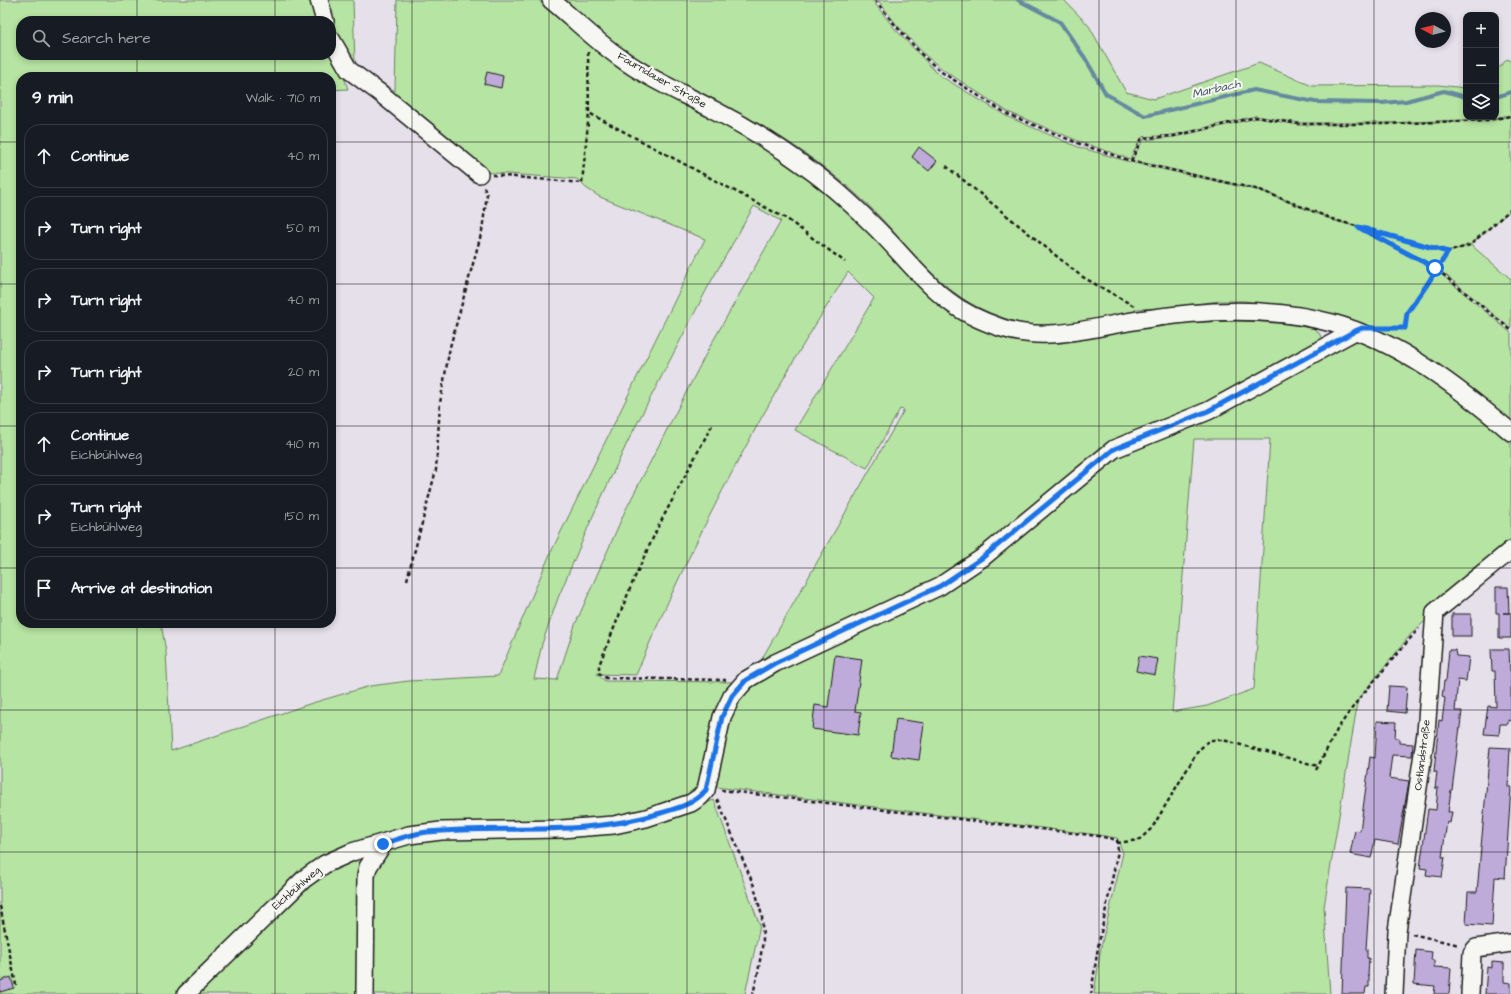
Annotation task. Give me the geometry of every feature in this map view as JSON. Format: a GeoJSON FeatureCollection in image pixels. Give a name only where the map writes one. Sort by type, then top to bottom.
{"type":"FeatureCollection","features":[{"type":"Feature","properties":{"kind":"street"},"geometry":{"type":"LineString","coordinates":[[319,0],[324,16]]}},
{"type":"Feature","properties":{"kind":"street","name":"Faurndauer Straße"},"geometry":{"type":"LineString","coordinates":[[551,0],[619,58],[655,79],[719,112],[788,154],[843,196],[934,289],[950,303],[998,327],[1014,331],[1053,335],[1088,330],[1136,320],[1188,313],[1215,312],[1268,312],[1331,323],[1355,331],[1395,349],[1432,371],[1481,406],[1511,432]]}},
{"type":"Feature","properties":{"kind":"street"},"geometry":{"type":"LineString","coordinates":[[336,48],[349,70],[380,93],[479,174]]}},
{"type":"Feature","properties":{"kind":"street"},"geometry":{"type":"LineString","coordinates":[[706,790],[722,717],[732,696],[746,680],[775,663],[940,586],[982,558],[1114,449],[1208,411],[1355,331]]}},
{"type":"Feature","properties":{"kind":"street"},"geometry":{"type":"LineString","coordinates":[[1435,612],[1511,550]]}},
{"type":"Feature","properties":{"kind":"street","name":"Ostlandstraße"},"geometry":{"type":"LineString","coordinates":[[1394,994],[1397,931],[1424,748],[1435,612]]}},
{"type":"Feature","properties":{"kind":"street","name":"Eichbühlweg"},"geometry":{"type":"LineString","coordinates":[[186,994],[304,879],[325,864],[352,852],[425,832],[560,829],[614,825],[646,818],[691,803],[700,797],[706,790]]}},
{"type":"Feature","properties":{"kind":"street"},"geometry":{"type":"LineString","coordinates":[[364,994],[366,876],[368,868],[383,844]]}},
{"type":"Feature","properties":{"kind":"street"},"geometry":{"type":"LineString","coordinates":[[1470,994],[1472,953],[1476,948],[1511,943]]}},
{"type":"Feature","properties":{"kind":"path"},"geometry":{"type":"LineString","coordinates":[[875,0],[924,57],[943,73],[1000,110],[1080,144],[1130,161],[1260,190],[1335,220],[1448,252],[1470,245],[1511,209]]}},
{"type":"Feature","properties":{"kind":"path"},"geometry":{"type":"LineString","coordinates":[[408,580],[436,470],[440,403],[450,347],[482,231],[487,194],[479,174],[582,183],[589,113],[588,31]]}},
{"type":"Feature","properties":{"kind":"path"},"geometry":{"type":"LineString","coordinates":[[589,113],[787,219],[845,262]]}},
{"type":"Feature","properties":{"kind":"path"},"geometry":{"type":"LineString","coordinates":[[1130,161],[1142,138],[1174,136],[1256,117],[1299,124],[1384,124],[1489,120],[1511,116]]}},
{"type":"Feature","properties":{"kind":"path"},"geometry":{"type":"LineString","coordinates":[[946,166],[1081,276],[1135,306]]}},
{"type":"Feature","properties":{"kind":"path"},"geometry":{"type":"LineString","coordinates":[[1358,227],[1435,268],[1511,330]]}},
{"type":"Feature","properties":{"kind":"path"},"geometry":{"type":"LineString","coordinates":[[1383,328],[1405,328],[1407,313],[1448,252]]}},
{"type":"Feature","properties":{"kind":"path"},"geometry":{"type":"LineString","coordinates":[[712,425],[658,527],[634,579],[599,665],[599,673],[606,678],[746,680]]}},
{"type":"Feature","properties":{"kind":"path"},"geometry":{"type":"LineString","coordinates":[[1316,770],[1338,728],[1358,700],[1411,636],[1435,612]]}},
{"type":"Feature","properties":{"kind":"path"},"geometry":{"type":"LineString","coordinates":[[1117,843],[1138,840],[1152,828],[1198,751],[1209,740],[1223,740],[1318,766]]}},
{"type":"Feature","properties":{"kind":"path"},"geometry":{"type":"LineString","coordinates":[[706,790],[1098,836],[1117,840],[1118,851],[1098,947],[1091,994]]}},
{"type":"Feature","properties":{"kind":"path"},"geometry":{"type":"LineString","coordinates":[[706,790],[716,799],[754,886],[762,916],[763,941],[753,994]]}},
{"type":"Feature","properties":{"kind":"path"},"geometry":{"type":"LineString","coordinates":[[0,906],[16,985]]}},
{"type":"Feature","properties":{"kind":"path"},"geometry":{"type":"LineString","coordinates":[[1397,931],[1476,948]]}},
{"type":"Feature","properties":{"kind":"green space"},"geometry":{"type":"Polygon","coordinates":[[[0,0],[315,0],[320,16],[16,16],[16,60],[335,60],[340,66],[348,89],[336,90],[336,72],[16,72],[16,628],[162,628],[166,652],[171,751],[309,704],[370,686],[409,681],[498,676],[550,554],[705,239],[600,197],[586,188],[577,179],[480,172],[352,68],[336,43],[336,16],[328,16],[323,0],[353,0],[355,65],[395,91],[397,0],[538,0],[578,32],[776,154],[815,183],[989,329],[1181,320],[1270,320],[1311,326],[1319,333],[1322,339],[1318,345],[1193,410],[1112,447],[938,583],[756,669],[904,410],[900,409],[867,468],[795,430],[874,298],[848,272],[789,369],[722,491],[686,563],[636,675],[597,674],[605,681],[739,682],[696,793],[657,812],[353,847],[179,994],[0,994],[0,0]],[[754,206],[709,285],[628,441],[592,518],[558,598],[542,644],[534,679],[557,680],[575,625],[625,511],[709,348],[781,221],[754,206]]]}},
{"type":"Feature","properties":{"kind":"green space"},"geometry":{"type":"Polygon","coordinates":[[[563,0],[872,0],[895,29],[939,75],[1006,116],[1078,147],[1130,162],[1261,191],[1335,221],[1358,227],[1435,269],[1511,333],[1511,423],[1357,324],[1336,315],[1245,301],[1220,301],[1162,308],[1135,309],[1136,314],[1070,325],[1043,326],[1019,323],[988,312],[953,292],[922,264],[866,203],[851,189],[801,150],[720,102],[661,75],[640,63],[606,37],[563,0]]]}},
{"type":"Feature","properties":{"kind":"green space"},"geometry":{"type":"Polygon","coordinates":[[[878,0],[1064,0],[1089,26],[1126,92],[1154,99],[1259,63],[1312,86],[1438,85],[1463,88],[1463,120],[1385,123],[1300,123],[1256,116],[1173,135],[1142,137],[1130,159],[1081,142],[1008,112],[945,71],[926,56],[897,25],[878,0]]]}},
{"type":"Feature","properties":{"kind":"green space"},"geometry":{"type":"Polygon","coordinates":[[[1507,59],[1511,61],[1511,115],[1499,117],[1499,68],[1507,59]]]}},
{"type":"Feature","properties":{"kind":"green space"},"geometry":{"type":"Polygon","coordinates":[[[1511,116],[1511,210],[1470,245],[1448,251],[1335,220],[1261,190],[1132,160],[1143,140],[1174,137],[1257,118],[1299,125],[1384,124],[1499,120],[1499,118],[1511,116]]]}},
{"type":"Feature","properties":{"kind":"green space"},"geometry":{"type":"Polygon","coordinates":[[[1363,229],[1448,252],[1471,245],[1511,279],[1511,329],[1436,267],[1363,229]]]}},
{"type":"Feature","properties":{"kind":"green space"},"geometry":{"type":"Polygon","coordinates":[[[1354,335],[1390,352],[1476,411],[1511,442],[1511,542],[1411,634],[1358,700],[1324,907],[1330,994],[1094,994],[1101,947],[1123,853],[1117,838],[716,787],[714,774],[719,741],[747,684],[940,591],[1115,454],[1354,335]],[[1194,439],[1172,712],[1207,706],[1254,689],[1270,439],[1194,439]]]}},
{"type":"Feature","properties":{"kind":"green space"},"geometry":{"type":"Polygon","coordinates":[[[714,800],[760,926],[745,994],[368,994],[375,859],[399,841],[663,818],[714,800]]]}},
{"type":"Feature","properties":{"kind":"green space"},"geometry":{"type":"Polygon","coordinates":[[[353,858],[361,863],[361,994],[193,994],[322,870],[353,858]]]}},
{"type":"Feature","properties":{"kind":"building"},"geometry":{"type":"Polygon","coordinates":[[[487,72],[503,76],[501,88],[484,84],[487,72]]]}},
{"type":"Feature","properties":{"kind":"building"},"geometry":{"type":"Polygon","coordinates":[[[919,147],[937,161],[929,171],[912,157],[919,147]]]}},
{"type":"Feature","properties":{"kind":"building"},"geometry":{"type":"Polygon","coordinates":[[[1496,587],[1508,587],[1509,613],[1511,613],[1511,638],[1499,638],[1499,613],[1496,613],[1496,587]]]}},
{"type":"Feature","properties":{"kind":"building"},"geometry":{"type":"Polygon","coordinates":[[[1452,614],[1471,614],[1471,636],[1452,636],[1452,614]]]}},
{"type":"Feature","properties":{"kind":"building"},"geometry":{"type":"Polygon","coordinates":[[[1491,649],[1509,649],[1511,671],[1511,721],[1508,720],[1508,724],[1500,724],[1499,735],[1484,734],[1488,706],[1496,707],[1495,671],[1492,671],[1491,649]]]}},
{"type":"Feature","properties":{"kind":"building"},"geometry":{"type":"Polygon","coordinates":[[[1449,650],[1455,650],[1456,656],[1469,657],[1466,681],[1458,680],[1455,711],[1462,711],[1448,812],[1452,812],[1450,823],[1447,822],[1442,857],[1445,857],[1442,877],[1426,875],[1427,869],[1420,868],[1428,809],[1436,810],[1438,788],[1435,788],[1437,772],[1434,772],[1439,720],[1442,721],[1445,698],[1442,697],[1444,681],[1446,681],[1449,650]]]}},
{"type":"Feature","properties":{"kind":"building"},"geometry":{"type":"Polygon","coordinates":[[[835,655],[862,659],[855,711],[861,712],[858,735],[812,729],[815,705],[828,707],[835,655]]]}},
{"type":"Feature","properties":{"kind":"building"},"geometry":{"type":"Polygon","coordinates":[[[1139,656],[1158,659],[1155,675],[1136,671],[1139,656]]]}},
{"type":"Feature","properties":{"kind":"building"},"geometry":{"type":"Polygon","coordinates":[[[1389,686],[1407,687],[1405,713],[1387,711],[1389,686]]]}},
{"type":"Feature","properties":{"kind":"building"},"geometry":{"type":"Polygon","coordinates":[[[896,719],[924,723],[919,760],[891,756],[896,719]]]}},
{"type":"Feature","properties":{"kind":"building"},"geometry":{"type":"Polygon","coordinates":[[[1377,721],[1396,722],[1395,738],[1399,738],[1399,743],[1413,744],[1412,756],[1392,755],[1389,778],[1409,781],[1398,844],[1375,840],[1371,858],[1350,854],[1355,830],[1360,831],[1370,757],[1375,758],[1377,721]]]}},
{"type":"Feature","properties":{"kind":"building"},"geometry":{"type":"Polygon","coordinates":[[[1490,747],[1510,748],[1508,787],[1511,787],[1505,878],[1495,877],[1492,926],[1466,924],[1468,892],[1477,892],[1490,747]]]}},
{"type":"Feature","properties":{"kind":"building"},"geometry":{"type":"Polygon","coordinates":[[[1346,888],[1370,889],[1366,949],[1367,958],[1369,958],[1369,987],[1366,987],[1365,994],[1342,994],[1346,888]]]}},
{"type":"Feature","properties":{"kind":"building"},"geometry":{"type":"Polygon","coordinates":[[[1416,950],[1432,952],[1431,960],[1434,960],[1434,967],[1451,968],[1449,994],[1434,994],[1435,986],[1414,984],[1416,950]]]}},
{"type":"Feature","properties":{"kind":"building"},"geometry":{"type":"Polygon","coordinates":[[[1492,962],[1504,963],[1504,982],[1511,983],[1511,994],[1485,994],[1487,967],[1492,968],[1492,962]]]}},
{"type":"Feature","properties":{"kind":"building"},"geometry":{"type":"Polygon","coordinates":[[[11,977],[14,988],[0,992],[0,981],[11,977]]]}},
{"type":"Feature","properties":{"kind":"waterway","name":"Marbach"},"geometry":{"type":"LineString","coordinates":[[1018,0],[1060,22],[1085,58],[1106,94],[1145,116],[1254,90],[1315,102],[1381,103],[1406,101],[1444,91],[1463,96]]}},
{"type":"Feature","properties":{"kind":"waterway","name":"Marbach"},"geometry":{"type":"LineString","coordinates":[[1499,96],[1511,92]]}},
{"type":"Feature","properties":{"kind":"route"},"geometry":{"type":"LineString","coordinates":[[383,844],[425,832],[560,829],[614,825],[646,818],[691,803],[700,797],[706,790],[722,717],[732,696],[746,680],[775,663],[940,586],[982,558],[1114,449],[1208,411],[1362,328],[1405,328],[1407,313],[1448,252],[1358,227],[1435,268]]}}]}
